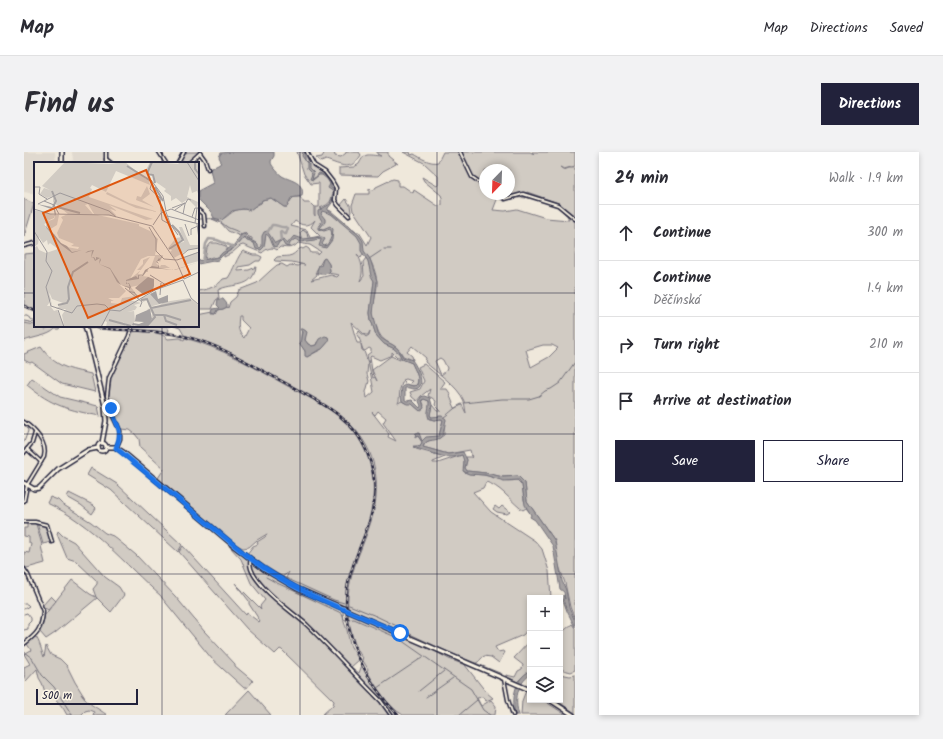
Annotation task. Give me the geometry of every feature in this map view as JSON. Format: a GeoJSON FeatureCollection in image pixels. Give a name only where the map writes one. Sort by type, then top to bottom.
{"type":"FeatureCollection","features":[{"type":"Feature","properties":{"kind":"main road"},"geometry":{"type":"LineString","coordinates":[[86,327],[105,406],[106,422],[102,443],[99,444],[98,448]]}},
{"type":"Feature","properties":{"kind":"main road"},"geometry":{"type":"LineString","coordinates":[[102,443],[106,447],[116,448],[251,559],[273,575],[292,586],[527,688]]}},
{"type":"Feature","properties":{"kind":"main road"},"geometry":{"type":"LineString","coordinates":[[26,484],[34,489],[39,488],[58,469],[75,458],[90,449],[98,448],[102,451],[106,447]]}},
{"type":"Feature","properties":{"kind":"main road"},"geometry":{"type":"LineString","coordinates":[[555,703],[573,715]]}},
{"type":"Feature","properties":{"kind":"street"},"geometry":{"type":"LineString","coordinates":[[106,152],[106,159],[110,162]]}},
{"type":"Feature","properties":{"kind":"street"},"geometry":{"type":"LineString","coordinates":[[159,152],[165,162]]}},
{"type":"Feature","properties":{"kind":"street"},"geometry":{"type":"LineString","coordinates":[[179,162],[184,152]]}},
{"type":"Feature","properties":{"kind":"street"},"geometry":{"type":"LineString","coordinates":[[307,152],[314,165],[325,172],[332,181],[336,190],[335,200],[349,216]]}},
{"type":"Feature","properties":{"kind":"street"},"geometry":{"type":"LineString","coordinates":[[460,152],[472,177],[479,182]]}},
{"type":"Feature","properties":{"kind":"street"},"geometry":{"type":"LineString","coordinates":[[190,162],[200,153],[205,160],[208,169]]}},
{"type":"Feature","properties":{"kind":"street"},"geometry":{"type":"LineString","coordinates":[[515,196],[523,194],[558,205],[575,219]]}},
{"type":"Feature","properties":{"kind":"street"},"geometry":{"type":"LineString","coordinates":[[199,211],[205,217],[205,226]]}},
{"type":"Feature","properties":{"kind":"street"},"geometry":{"type":"LineString","coordinates":[[24,246],[34,243]]}},
{"type":"Feature","properties":{"kind":"street"},"geometry":{"type":"LineString","coordinates":[[116,448],[120,439],[120,431],[112,414],[108,397],[109,378],[132,327]]}},
{"type":"Feature","properties":{"kind":"street"},"geometry":{"type":"LineString","coordinates":[[24,422],[41,440],[45,452],[44,457],[26,484],[24,501]]}},
{"type":"Feature","properties":{"kind":"street"},"geometry":{"type":"LineString","coordinates":[[24,453],[34,440],[35,433]]}},
{"type":"Feature","properties":{"kind":"street"},"geometry":{"type":"LineString","coordinates":[[26,449],[40,462]]}},
{"type":"Feature","properties":{"kind":"street"},"geometry":{"type":"LineString","coordinates":[[24,522],[35,522],[47,525],[52,542]]}},
{"type":"Feature","properties":{"kind":"street"},"geometry":{"type":"LineString","coordinates":[[251,559],[250,565],[253,573],[263,587],[308,626],[381,701],[391,715]]}},
{"type":"Feature","properties":{"kind":"street"},"geometry":{"type":"LineString","coordinates":[[24,569],[43,611],[38,632],[24,644]]}},
{"type":"Feature","properties":{"kind":"street"},"geometry":{"type":"LineString","coordinates":[[504,678],[508,700],[513,715]]}},
{"type":"Feature","properties":{"kind":"shaded area"},"geometry":{"type":"Polygon","coordinates":[[[24,152],[55,152],[56,162],[34,162],[34,194],[24,192],[24,152]]]}},
{"type":"Feature","properties":{"kind":"shaded area"},"geometry":{"type":"Polygon","coordinates":[[[72,152],[105,152],[105,159],[108,159],[112,162],[68,162],[73,160],[72,152]]]}},
{"type":"Feature","properties":{"kind":"shaded area"},"geometry":{"type":"Polygon","coordinates":[[[185,152],[199,152],[189,162],[180,161],[185,152]]]}},
{"type":"Feature","properties":{"kind":"shaded area"},"geometry":{"type":"Polygon","coordinates":[[[274,152],[274,156],[271,161],[272,165],[282,176],[299,185],[302,191],[302,196],[291,198],[287,207],[284,207],[271,198],[262,200],[261,203],[250,210],[243,209],[232,211],[222,220],[214,218],[211,212],[199,200],[199,190],[213,183],[210,169],[220,164],[221,161],[219,157],[221,153],[274,152]]]}},
{"type":"Feature","properties":{"kind":"shaded area"},"geometry":{"type":"Polygon","coordinates":[[[297,152],[305,152],[310,163],[327,176],[334,189],[330,202],[320,208],[331,211],[356,232],[359,232],[367,245],[371,237],[353,211],[352,205],[356,194],[369,194],[369,189],[374,190],[376,187],[393,179],[398,180],[398,186],[403,186],[413,193],[414,190],[438,206],[442,205],[441,195],[424,181],[422,177],[437,186],[438,176],[424,163],[403,152],[410,152],[411,155],[414,154],[432,162],[438,162],[443,152],[530,152],[534,154],[532,152],[575,152],[575,166],[564,169],[560,167],[564,170],[575,168],[575,619],[570,607],[565,583],[558,563],[555,541],[527,501],[525,483],[518,476],[503,477],[467,471],[465,468],[467,460],[466,457],[472,458],[470,450],[448,454],[423,447],[430,440],[444,435],[444,425],[446,420],[440,416],[433,418],[430,415],[432,405],[437,411],[441,411],[435,405],[436,401],[428,396],[430,389],[417,401],[412,397],[410,392],[420,389],[424,381],[418,367],[424,364],[445,382],[440,389],[447,389],[451,395],[450,396],[455,408],[462,405],[466,413],[464,401],[457,390],[425,362],[426,358],[412,346],[407,352],[412,356],[413,360],[403,356],[396,347],[382,337],[373,315],[373,306],[377,286],[375,273],[367,255],[364,252],[361,258],[357,254],[362,267],[360,281],[364,276],[363,262],[366,258],[374,281],[370,313],[376,335],[384,344],[393,348],[399,353],[402,359],[412,363],[418,376],[418,381],[415,386],[408,385],[412,381],[406,379],[403,380],[405,382],[402,383],[400,389],[398,403],[402,401],[405,403],[411,403],[422,411],[424,405],[422,400],[424,399],[429,401],[429,419],[443,420],[439,436],[430,437],[422,441],[416,433],[415,438],[418,436],[422,442],[420,447],[413,446],[416,449],[445,457],[433,463],[438,463],[462,455],[464,457],[464,472],[504,480],[517,480],[522,485],[524,500],[532,515],[526,508],[523,510],[520,508],[496,486],[486,482],[483,488],[473,492],[491,512],[535,541],[542,549],[549,571],[551,595],[527,595],[527,630],[523,635],[495,647],[498,652],[505,652],[499,663],[491,657],[484,656],[477,663],[471,663],[348,609],[348,594],[354,567],[370,526],[376,498],[375,474],[370,453],[360,436],[347,421],[331,408],[313,397],[230,353],[184,335],[180,328],[177,327],[199,327],[199,315],[213,312],[212,314],[216,314],[218,310],[228,308],[230,302],[236,297],[239,290],[257,283],[277,265],[282,264],[287,267],[290,265],[305,265],[292,262],[275,261],[274,260],[277,257],[290,256],[301,248],[303,249],[306,247],[311,253],[318,253],[318,255],[321,252],[310,245],[298,243],[288,248],[280,247],[277,250],[269,248],[262,253],[243,245],[224,257],[224,254],[234,248],[242,238],[247,237],[252,240],[252,238],[245,233],[240,236],[228,231],[221,223],[212,219],[223,219],[237,210],[248,210],[261,203],[262,200],[271,198],[284,207],[287,207],[294,197],[300,197],[304,203],[310,203],[314,207],[315,216],[315,207],[319,207],[319,183],[311,184],[304,174],[297,152]],[[315,220],[308,225],[303,225],[295,221],[291,226],[307,230],[310,238],[320,236],[311,227],[315,220]],[[324,258],[316,271],[317,275],[311,280],[331,275],[337,277],[339,275],[328,273],[330,271],[329,264],[324,258]],[[239,316],[238,325],[239,331],[244,338],[249,328],[241,320],[241,316],[239,316]],[[351,322],[357,343],[361,343],[357,335],[359,331],[366,337],[369,335],[370,331],[368,335],[365,335],[351,322]],[[302,329],[300,343],[307,357],[322,349],[328,342],[328,337],[312,346],[305,340],[306,331],[302,329]],[[361,344],[362,350],[364,351],[368,363],[367,374],[369,381],[366,392],[367,398],[374,392],[367,355],[371,352],[371,349],[369,348],[365,351],[363,350],[361,344]],[[543,345],[526,350],[531,367],[549,357],[558,348],[552,345],[543,345]],[[392,352],[392,355],[380,360],[371,356],[370,357],[373,378],[375,377],[377,381],[372,370],[391,356],[400,360],[400,357],[397,357],[392,352]],[[440,358],[435,361],[441,375],[447,368],[443,360],[440,358]],[[378,411],[375,415],[372,412],[389,434],[388,437],[396,441],[383,423],[386,418],[378,411]]]}},
{"type":"Feature","properties":{"kind":"shaded area"},"geometry":{"type":"Polygon","coordinates":[[[303,152],[305,152],[305,160],[309,164],[309,168],[314,173],[312,179],[319,173],[326,177],[331,182],[331,188],[335,190],[332,203],[328,210],[359,235],[363,241],[364,251],[370,259],[377,281],[373,313],[378,333],[381,338],[398,349],[403,357],[412,360],[416,366],[421,384],[415,389],[405,388],[405,400],[412,400],[420,408],[421,406],[419,401],[421,397],[424,396],[430,398],[432,405],[431,417],[442,416],[446,419],[440,438],[426,442],[423,447],[448,454],[463,452],[467,460],[465,468],[467,471],[503,477],[518,476],[525,483],[527,501],[555,541],[562,581],[566,590],[569,608],[575,621],[575,627],[563,600],[563,595],[565,599],[564,592],[560,589],[553,546],[535,520],[530,517],[531,515],[525,505],[522,485],[519,480],[504,481],[485,475],[469,474],[463,471],[464,461],[462,455],[445,457],[413,447],[420,447],[422,442],[418,436],[415,437],[416,433],[419,433],[422,441],[426,437],[439,436],[443,420],[434,420],[429,418],[429,401],[424,399],[422,400],[424,408],[420,411],[412,404],[407,404],[402,401],[402,387],[406,384],[413,386],[417,385],[418,377],[412,363],[402,359],[399,353],[393,348],[384,344],[376,335],[370,313],[374,281],[371,276],[368,261],[361,251],[361,243],[357,236],[331,214],[322,211],[321,214],[325,219],[325,222],[320,228],[323,229],[330,226],[333,229],[332,240],[326,248],[319,246],[321,239],[301,242],[295,239],[290,243],[289,247],[285,246],[282,241],[274,247],[266,234],[264,247],[261,250],[256,249],[254,243],[247,241],[244,237],[234,248],[218,260],[199,264],[199,261],[219,257],[222,253],[234,245],[243,234],[256,243],[260,248],[262,246],[262,236],[264,232],[267,231],[275,243],[283,239],[287,244],[294,236],[303,239],[322,237],[325,239],[322,244],[324,246],[327,245],[332,233],[330,229],[324,231],[318,229],[322,221],[318,211],[330,204],[334,192],[328,188],[330,184],[322,175],[319,175],[313,180],[310,179],[312,174],[307,169],[307,163],[302,156],[303,152]]]}},
{"type":"Feature","properties":{"kind":"shaded area"},"geometry":{"type":"Polygon","coordinates":[[[325,152],[334,152],[335,156],[341,157],[346,152],[359,152],[361,155],[353,164],[345,166],[326,160],[321,162],[316,158],[322,157],[325,152]]]}},
{"type":"Feature","properties":{"kind":"shaded area"},"geometry":{"type":"Polygon","coordinates":[[[377,152],[388,152],[388,156],[398,164],[395,162],[396,164],[383,171],[378,176],[339,175],[339,168],[354,167],[367,155],[381,156],[377,154],[377,152]]]}},
{"type":"Feature","properties":{"kind":"shaded area"},"geometry":{"type":"Polygon","coordinates":[[[24,199],[34,204],[24,237],[24,199]]]}},
{"type":"Feature","properties":{"kind":"shaded area"},"geometry":{"type":"Polygon","coordinates":[[[346,199],[350,205],[351,212],[349,215],[340,206],[346,199]]]}},
{"type":"Feature","properties":{"kind":"shaded area"},"geometry":{"type":"Polygon","coordinates":[[[211,243],[226,246],[228,250],[216,258],[212,257],[205,260],[207,248],[211,243]]]}},
{"type":"Feature","properties":{"kind":"shaded area"},"geometry":{"type":"Polygon","coordinates":[[[243,251],[262,257],[260,261],[256,261],[250,265],[238,267],[238,271],[249,270],[256,267],[254,274],[250,279],[241,284],[218,290],[219,298],[216,300],[212,309],[199,309],[199,291],[212,287],[223,279],[228,278],[243,251]]]}},
{"type":"Feature","properties":{"kind":"shaded area"},"geometry":{"type":"Polygon","coordinates":[[[34,253],[34,310],[24,305],[24,254],[34,253]]]}},
{"type":"Feature","properties":{"kind":"shaded area"},"geometry":{"type":"Polygon","coordinates":[[[325,258],[329,264],[330,271],[326,274],[318,274],[317,271],[319,265],[321,266],[323,259],[325,258]]]}},
{"type":"Feature","properties":{"kind":"shaded area"},"geometry":{"type":"Polygon","coordinates":[[[218,299],[223,299],[227,304],[227,307],[218,310],[216,314],[212,313],[213,309],[220,308],[217,305],[218,299]]]}},
{"type":"Feature","properties":{"kind":"shaded area"},"geometry":{"type":"Polygon","coordinates":[[[24,323],[34,325],[34,327],[43,327],[45,330],[52,327],[60,327],[45,335],[24,341],[24,323]]]}},
{"type":"Feature","properties":{"kind":"shaded area"},"geometry":{"type":"Polygon","coordinates":[[[82,327],[163,332],[207,342],[228,351],[325,404],[344,417],[355,430],[365,444],[371,460],[375,477],[376,493],[372,517],[351,577],[348,596],[349,620],[354,643],[367,671],[381,692],[400,715],[397,715],[386,703],[365,672],[352,643],[347,621],[346,596],[349,577],[370,517],[374,493],[373,477],[369,460],[363,445],[354,431],[342,419],[324,406],[227,353],[206,344],[163,334],[102,330],[82,327]]]}},
{"type":"Feature","properties":{"kind":"shaded area"},"geometry":{"type":"Polygon","coordinates":[[[133,327],[167,327],[169,330],[168,332],[132,329],[133,327]]]}},
{"type":"Feature","properties":{"kind":"shaded area"},"geometry":{"type":"Polygon","coordinates":[[[300,329],[307,332],[305,340],[312,346],[316,345],[319,339],[325,336],[328,337],[329,341],[322,349],[307,357],[305,356],[305,351],[300,344],[302,332],[300,329]]]}},
{"type":"Feature","properties":{"kind":"shaded area"},"geometry":{"type":"Polygon","coordinates":[[[132,332],[151,332],[165,336],[168,339],[180,338],[184,340],[185,338],[224,352],[331,410],[354,432],[367,454],[370,463],[373,480],[373,497],[368,524],[350,576],[346,605],[341,606],[290,583],[286,578],[289,572],[282,577],[247,554],[253,546],[258,544],[257,542],[267,534],[249,547],[243,548],[237,545],[158,478],[164,469],[140,447],[139,439],[135,434],[130,430],[121,429],[108,395],[108,384],[110,377],[132,332]]]}},
{"type":"Feature","properties":{"kind":"shaded area"},"geometry":{"type":"Polygon","coordinates":[[[41,347],[46,354],[57,363],[69,369],[91,374],[95,392],[62,384],[32,362],[30,363],[24,360],[24,354],[41,347]]]}},
{"type":"Feature","properties":{"kind":"shaded area"},"geometry":{"type":"Polygon","coordinates":[[[32,378],[60,397],[98,406],[100,416],[79,412],[61,406],[45,398],[27,385],[32,378]]]}},
{"type":"Feature","properties":{"kind":"shaded area"},"geometry":{"type":"Polygon","coordinates":[[[91,468],[117,484],[182,545],[178,552],[111,490],[87,475],[91,468]]]}},
{"type":"Feature","properties":{"kind":"shaded area"},"geometry":{"type":"Polygon","coordinates":[[[69,493],[93,505],[96,508],[92,514],[81,505],[67,497],[69,493]]]}},
{"type":"Feature","properties":{"kind":"shaded area"},"geometry":{"type":"Polygon","coordinates":[[[50,497],[58,500],[105,533],[113,536],[136,555],[175,596],[204,631],[235,664],[235,666],[253,681],[244,688],[212,659],[161,596],[94,533],[64,512],[47,503],[50,497]]]}},
{"type":"Feature","properties":{"kind":"shaded area"},"geometry":{"type":"Polygon","coordinates":[[[495,506],[499,509],[502,506],[510,512],[507,514],[497,512],[493,509],[495,506]]]}},
{"type":"Feature","properties":{"kind":"shaded area"},"geometry":{"type":"Polygon","coordinates":[[[27,523],[36,524],[45,563],[27,568],[24,567],[24,552],[29,553],[31,544],[29,543],[29,537],[24,536],[24,528],[27,528],[27,523]]]}},
{"type":"Feature","properties":{"kind":"shaded area"},"geometry":{"type":"Polygon","coordinates":[[[37,523],[46,528],[51,542],[43,544],[37,523]]]}},
{"type":"Feature","properties":{"kind":"shaded area"},"geometry":{"type":"Polygon","coordinates":[[[58,531],[63,536],[74,542],[105,577],[119,587],[124,595],[111,612],[97,598],[46,639],[40,632],[44,616],[72,580],[96,597],[93,589],[97,584],[97,581],[76,561],[67,558],[57,534],[58,531]]]}},
{"type":"Feature","properties":{"kind":"shaded area"},"geometry":{"type":"Polygon","coordinates":[[[183,546],[246,615],[247,613],[259,622],[260,621],[249,604],[249,601],[235,583],[261,609],[260,606],[265,600],[251,583],[241,559],[229,546],[282,582],[343,611],[344,622],[350,645],[359,660],[351,667],[359,673],[362,665],[379,694],[395,713],[395,715],[322,715],[333,705],[334,701],[282,650],[280,649],[275,654],[247,629],[179,552],[183,546]]]}},
{"type":"Feature","properties":{"kind":"shaded area"},"geometry":{"type":"Polygon","coordinates":[[[51,596],[56,601],[48,610],[42,606],[51,596]]]}},
{"type":"Feature","properties":{"kind":"shaded area"},"geometry":{"type":"Polygon","coordinates":[[[348,612],[422,644],[449,659],[465,665],[486,692],[493,698],[486,701],[483,697],[477,698],[481,706],[491,700],[496,706],[495,715],[403,715],[397,711],[382,695],[367,671],[368,669],[352,636],[348,612]]]}},
{"type":"Feature","properties":{"kind":"shaded area"},"geometry":{"type":"Polygon","coordinates":[[[572,624],[575,628],[575,670],[571,672],[563,670],[563,632],[572,624]]]}},
{"type":"Feature","properties":{"kind":"shaded area"},"geometry":{"type":"Polygon","coordinates":[[[34,637],[36,637],[38,641],[44,657],[46,646],[51,655],[60,659],[67,666],[85,698],[81,694],[83,697],[107,715],[93,715],[94,712],[89,710],[85,711],[81,715],[67,715],[54,697],[51,695],[47,697],[37,669],[26,681],[24,676],[24,667],[30,664],[24,654],[31,650],[27,644],[34,637]]]}},
{"type":"Feature","properties":{"kind":"shaded area"},"geometry":{"type":"Polygon","coordinates":[[[527,644],[527,673],[517,682],[506,678],[506,675],[515,677],[518,671],[522,669],[523,665],[514,658],[527,644]]]}},
{"type":"Feature","properties":{"kind":"shaded area"},"geometry":{"type":"Polygon","coordinates":[[[527,673],[527,678],[519,688],[517,698],[519,715],[515,715],[515,690],[520,679],[527,673]]]}},
{"type":"Feature","properties":{"kind":"shaded area"},"geometry":{"type":"Polygon","coordinates":[[[563,675],[575,675],[575,713],[560,703],[563,703],[563,675]]]}},
{"type":"Feature","properties":{"kind":"shaded area"},"geometry":{"type":"Polygon","coordinates":[[[249,690],[271,715],[225,715],[226,714],[249,690]]]}},
{"type":"Feature","properties":{"kind":"shaded area"},"geometry":{"type":"Polygon","coordinates":[[[527,692],[527,703],[548,703],[566,715],[521,715],[522,701],[525,693],[527,692]]]}},
{"type":"Feature","properties":{"kind":"waterway"},"geometry":{"type":"LineString","coordinates":[[206,219],[217,220],[241,235]]}},
{"type":"Feature","properties":{"kind":"waterway"},"geometry":{"type":"LineString","coordinates":[[267,233],[272,225],[288,228],[286,234],[281,231],[280,232],[281,240]]}},
{"type":"Feature","properties":{"kind":"waterway"},"geometry":{"type":"LineString","coordinates":[[302,240],[300,233],[303,230],[307,233],[308,238]]}},
{"type":"Feature","properties":{"kind":"waterway"},"geometry":{"type":"LineString","coordinates":[[203,262],[206,244],[209,239],[217,240],[234,247]]}},
{"type":"Feature","properties":{"kind":"waterway"},"geometry":{"type":"LineString","coordinates":[[384,249],[391,249]]}},
{"type":"Feature","properties":{"kind":"waterway"},"geometry":{"type":"LineString","coordinates":[[369,259],[381,251]]}},
{"type":"Feature","properties":{"kind":"waterway"},"geometry":{"type":"LineString","coordinates":[[24,316],[27,316],[34,321]]}},
{"type":"Feature","properties":{"kind":"waterway"},"geometry":{"type":"LineString","coordinates":[[24,321],[34,323]]}},
{"type":"Feature","properties":{"kind":"waterway"},"geometry":{"type":"LineString","coordinates":[[464,403],[502,399],[529,399],[539,396],[560,383],[575,362]]}},
{"type":"Feature","properties":{"kind":"waterway"},"geometry":{"type":"LineString","coordinates":[[444,417],[462,404]]}},
{"type":"Feature","properties":{"kind":"waterway"},"geometry":{"type":"LineString","coordinates":[[24,425],[27,427],[28,431],[24,442]]}},
{"type":"Feature","properties":{"kind":"waterway"},"geometry":{"type":"LineString","coordinates":[[266,569],[334,600],[344,603]]}},
{"type":"Feature","properties":{"kind":"waterway"},"geometry":{"type":"LineString","coordinates":[[266,577],[339,612],[343,615],[344,620],[354,619],[398,638],[471,689],[483,710],[490,715]]}},
{"type":"Feature","properties":{"kind":"waterway"},"geometry":{"type":"LineString","coordinates":[[24,604],[29,606],[24,609]]}},
{"type":"Feature","properties":{"kind":"waterway"},"geometry":{"type":"LineString","coordinates":[[349,605],[376,616],[446,651],[502,674]]}},
{"type":"Feature","properties":{"kind":"waterway"},"geometry":{"type":"LineString","coordinates":[[24,614],[27,613],[31,618],[31,621],[28,624],[28,629],[24,630]]}},
{"type":"Feature","properties":{"kind":"waterway"},"geometry":{"type":"LineString","coordinates":[[24,652],[32,658],[42,675],[54,687],[72,715]]}},
{"type":"Feature","properties":{"kind":"waterway"},"geometry":{"type":"LineString","coordinates":[[377,688],[423,657]]}},
{"type":"Feature","properties":{"kind":"waterway"},"geometry":{"type":"LineString","coordinates":[[419,691],[444,671]]}},
{"type":"Feature","properties":{"kind":"waterway"},"geometry":{"type":"LineString","coordinates":[[506,676],[519,683]]}},
{"type":"Feature","properties":{"kind":"waterway"},"geometry":{"type":"LineString","coordinates":[[426,697],[453,678]]}},
{"type":"Feature","properties":{"kind":"waterway"},"geometry":{"type":"LineString","coordinates":[[459,715],[477,700]]}},
{"type":"Feature","properties":{"kind":"railway"},"geometry":{"type":"LineString","coordinates":[[24,306],[34,311]]}},
{"type":"Feature","properties":{"kind":"railway"},"geometry":{"type":"LineString","coordinates":[[88,327],[161,332],[201,341],[240,358],[316,400],[335,412],[351,427],[366,450],[371,462],[375,489],[371,516],[349,579],[346,606],[348,624],[352,641],[367,673],[376,688],[398,715]]}},
{"type":"Feature","properties":{"kind":"route"},"geometry":{"type":"LineString","coordinates":[[111,408],[120,431],[120,439],[116,448],[123,452],[234,546],[265,570],[296,588],[400,633]]}}]}
